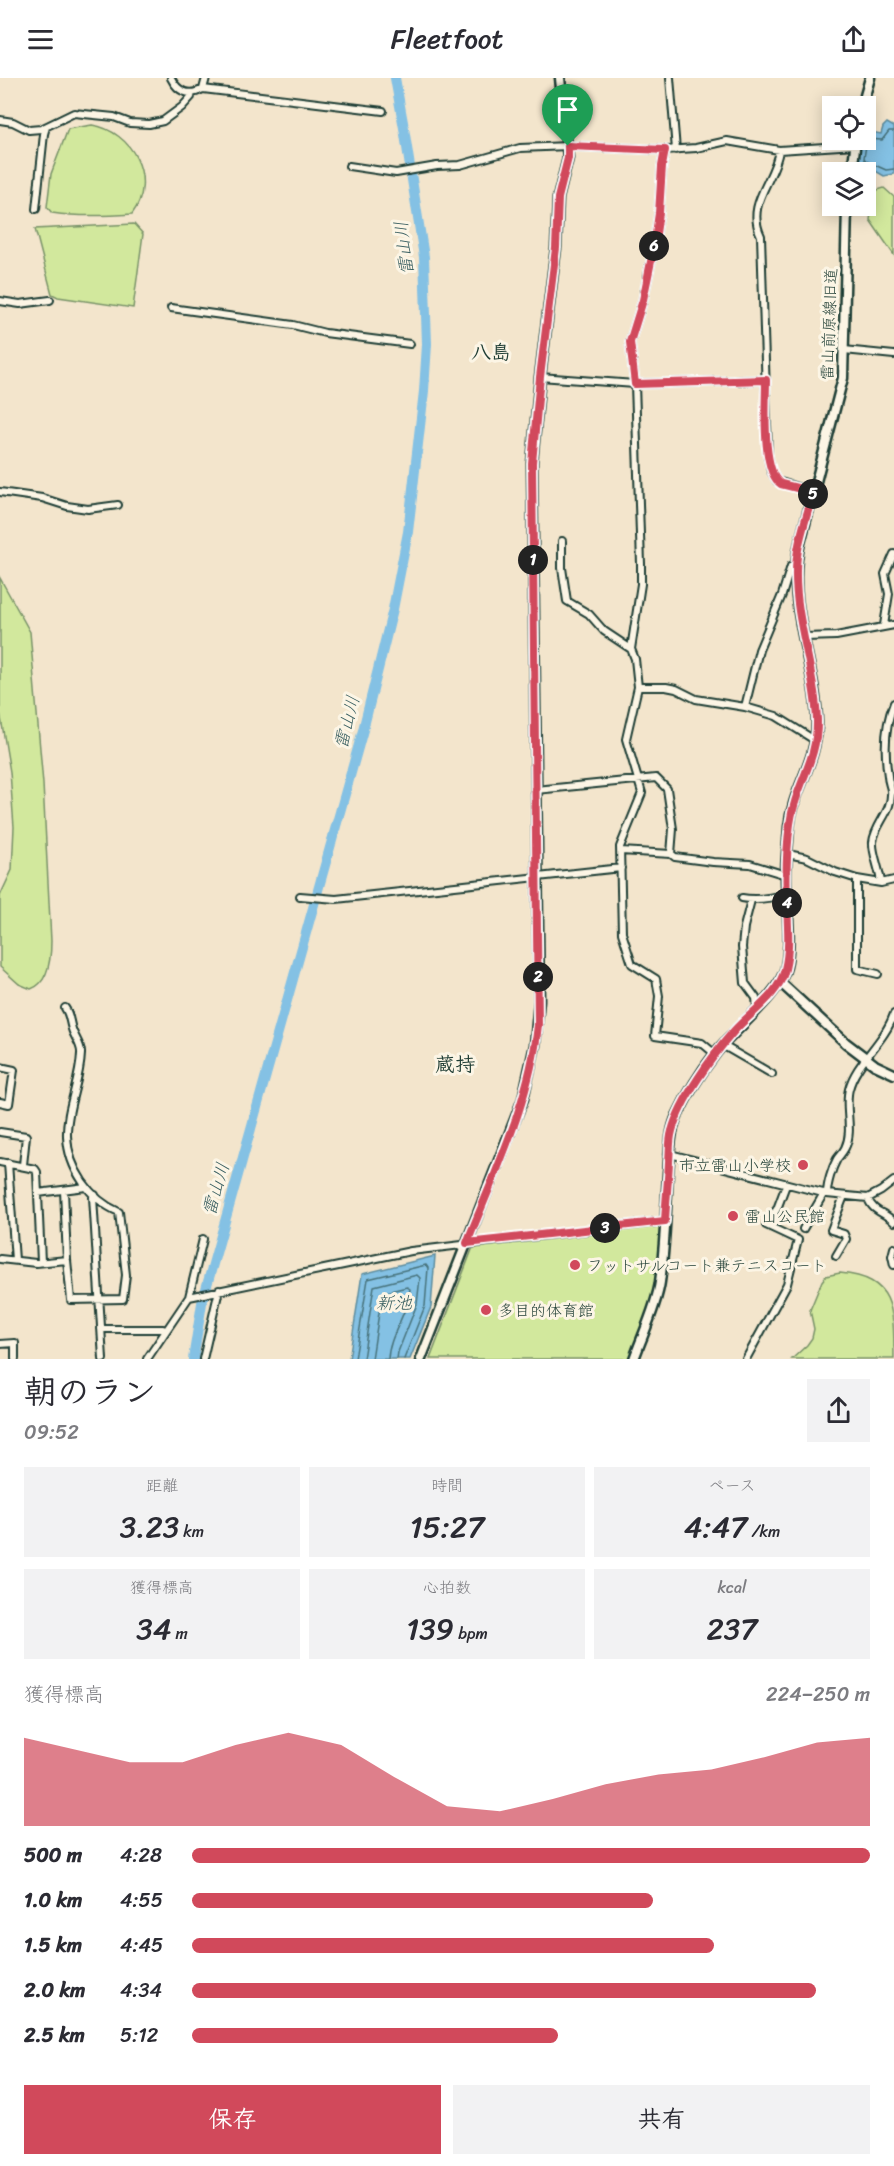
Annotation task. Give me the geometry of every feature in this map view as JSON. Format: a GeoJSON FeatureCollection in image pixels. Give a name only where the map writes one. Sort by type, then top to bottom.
{"type":"FeatureCollection","features":[{"type":"Feature","properties":{"kind":"street"},"geometry":{"type":"LineString","coordinates":[[171,78],[181,91],[192,93],[203,89],[383,111]]}},
{"type":"Feature","properties":{"kind":"street"},"geometry":{"type":"LineString","coordinates":[[203,89],[206,78]]}},
{"type":"Feature","properties":{"kind":"street"},"geometry":{"type":"LineString","coordinates":[[421,1359],[523,1099],[537,1035],[539,1000],[532,463],[556,248],[558,198],[568,158],[560,78]]}},
{"type":"Feature","properties":{"kind":"street"},"geometry":{"type":"LineString","coordinates":[[670,78],[676,150]]}},
{"type":"Feature","properties":{"kind":"street"},"geometry":{"type":"LineString","coordinates":[[865,96],[870,78]]}},
{"type":"Feature","properties":{"kind":"street"},"geometry":{"type":"LineString","coordinates":[[0,120],[13,122],[29,130],[41,129],[74,113],[114,117],[130,123],[156,122],[163,121],[182,107],[192,93]]}},
{"type":"Feature","properties":{"kind":"street"},"geometry":{"type":"LineString","coordinates":[[36,209],[44,134],[47,126]]}},
{"type":"Feature","properties":{"kind":"street"},"geometry":{"type":"LineString","coordinates":[[349,166],[396,173],[460,165],[520,148],[568,146],[676,150],[727,141],[779,150],[822,145]]}},
{"type":"Feature","properties":{"kind":"street"},"geometry":{"type":"LineString","coordinates":[[665,150],[654,247],[643,300],[630,342],[635,384],[641,584],[631,649],[635,659],[638,687],[626,739],[642,793],[621,851],[622,933],[632,964],[656,978],[658,986],[655,1036],[702,1043],[715,1054]]}},
{"type":"Feature","properties":{"kind":"street"},"geometry":{"type":"LineString","coordinates":[[779,150],[770,179],[760,194],[757,227],[761,237],[768,456],[771,471],[777,481],[813,492]]}},
{"type":"Feature","properties":{"kind":"street","name":"雷山前原線旧道"},"geometry":{"type":"LineString","coordinates":[[781,983],[788,952],[786,874],[792,814],[800,785],[812,759],[816,741],[816,709],[796,590],[796,564],[843,378],[847,216]]}},
{"type":"Feature","properties":{"kind":"street"},"geometry":{"type":"LineString","coordinates":[[0,302],[20,304],[51,300]]}},
{"type":"Feature","properties":{"kind":"street"},"geometry":{"type":"LineString","coordinates":[[171,308],[410,344]]}},
{"type":"Feature","properties":{"kind":"street"},"geometry":{"type":"LineString","coordinates":[[844,350],[894,355]]}},
{"type":"Feature","properties":{"kind":"street"},"geometry":{"type":"LineString","coordinates":[[540,377],[635,384],[766,380]]}},
{"type":"Feature","properties":{"kind":"street"},"geometry":{"type":"LineString","coordinates":[[0,492],[42,498],[67,506],[88,509],[118,505]]}},
{"type":"Feature","properties":{"kind":"street"},"geometry":{"type":"LineString","coordinates":[[562,541],[562,568],[567,601],[590,614],[604,631],[631,649]]}},
{"type":"Feature","properties":{"kind":"street"},"geometry":{"type":"LineString","coordinates":[[884,625],[889,594],[885,574],[894,554]]}},
{"type":"Feature","properties":{"kind":"street"},"geometry":{"type":"LineString","coordinates":[[745,707],[759,650],[782,595],[791,566],[793,563],[796,564]]}},
{"type":"Feature","properties":{"kind":"street"},"geometry":{"type":"LineString","coordinates":[[805,637],[836,636],[884,625],[894,625]]}},
{"type":"Feature","properties":{"kind":"street"},"geometry":{"type":"LineString","coordinates":[[638,687],[676,689],[696,699],[745,707],[776,716],[816,741]]}},
{"type":"Feature","properties":{"kind":"street"},"geometry":{"type":"LineString","coordinates":[[881,883],[872,844],[876,830],[889,808],[891,791],[885,735],[894,703]]}},
{"type":"Feature","properties":{"kind":"street"},"geometry":{"type":"LineString","coordinates":[[536,789],[657,778],[667,789],[673,829],[671,854]]}},
{"type":"Feature","properties":{"kind":"street"},"geometry":{"type":"LineString","coordinates":[[621,851],[671,854],[675,857],[713,862],[750,864],[786,874]]}},
{"type":"Feature","properties":{"kind":"street"},"geometry":{"type":"LineString","coordinates":[[788,854],[807,858],[835,872],[857,879],[881,883],[894,880]]}},
{"type":"Feature","properties":{"kind":"street"},"geometry":{"type":"LineString","coordinates":[[300,896],[328,899],[621,868]]}},
{"type":"Feature","properties":{"kind":"street"},"geometry":{"type":"LineString","coordinates":[[857,879],[857,969],[878,974]]}},
{"type":"Feature","properties":{"kind":"street"},"geometry":{"type":"LineString","coordinates":[[742,898],[751,900],[787,894]]}},
{"type":"Feature","properties":{"kind":"street"},"geometry":{"type":"LineString","coordinates":[[751,900],[742,947],[745,983],[756,998],[757,1008]]}},
{"type":"Feature","properties":{"kind":"street"},"geometry":{"type":"LineString","coordinates":[[634,1359],[660,1285],[672,1130],[677,1116],[722,1045],[781,983],[846,1043],[866,1059],[894,1074]]}},
{"type":"Feature","properties":{"kind":"street"},"geometry":{"type":"LineString","coordinates":[[64,1008],[70,1017],[81,1052],[67,1137],[75,1167],[86,1187],[111,1209],[119,1212],[126,1275],[123,1299],[71,1300],[64,1190]]}},
{"type":"Feature","properties":{"kind":"street"},"geometry":{"type":"LineString","coordinates":[[803,1229],[826,1194],[836,1161],[846,1147],[849,1133],[847,1101],[850,1085],[887,1032],[894,1014]]}},
{"type":"Feature","properties":{"kind":"street"},"geometry":{"type":"LineString","coordinates":[[722,1045],[772,1074]]}},
{"type":"Feature","properties":{"kind":"street"},"geometry":{"type":"LineString","coordinates":[[0,1067],[14,1070],[9,1104],[0,1102]]}},
{"type":"Feature","properties":{"kind":"street"},"geometry":{"type":"LineString","coordinates":[[0,1132],[26,1136],[22,1166]]}},
{"type":"Feature","properties":{"kind":"street"},"geometry":{"type":"LineString","coordinates":[[670,1154],[826,1194],[868,1198],[894,1181]]}},
{"type":"Feature","properties":{"kind":"street"},"geometry":{"type":"LineString","coordinates":[[0,1162],[35,1169],[37,1172],[41,1262]]}},
{"type":"Feature","properties":{"kind":"street"},"geometry":{"type":"LineString","coordinates":[[8,1163],[15,1260]]}},
{"type":"Feature","properties":{"kind":"street"},"geometry":{"type":"LineString","coordinates":[[746,1359],[787,1284],[798,1240],[766,1225],[777,1209],[786,1185]]}},
{"type":"Feature","properties":{"kind":"street"},"geometry":{"type":"LineString","coordinates":[[38,1192],[86,1187]]}},
{"type":"Feature","properties":{"kind":"street"},"geometry":{"type":"LineString","coordinates":[[95,1196],[93,1197],[103,1359]]}},
{"type":"Feature","properties":{"kind":"street"},"geometry":{"type":"LineString","coordinates":[[836,1256],[846,1239],[844,1234],[831,1230],[844,1196]]}},
{"type":"Feature","properties":{"kind":"street"},"geometry":{"type":"LineString","coordinates":[[868,1198],[872,1208],[894,1222]]}},
{"type":"Feature","properties":{"kind":"street"},"geometry":{"type":"LineString","coordinates":[[191,1297],[411,1251],[665,1221]]}},
{"type":"Feature","properties":{"kind":"street"},"geometry":{"type":"LineString","coordinates":[[147,1359],[191,1297],[204,1239]]}},
{"type":"Feature","properties":{"kind":"street"},"geometry":{"type":"LineString","coordinates":[[894,1248],[892,1256],[894,1264]]}},
{"type":"Feature","properties":{"kind":"street"},"geometry":{"type":"LineString","coordinates":[[0,1259],[41,1262],[67,1260]]}},
{"type":"Feature","properties":{"kind":"street"},"geometry":{"type":"LineString","coordinates":[[204,1359],[217,1291]]}},
{"type":"Feature","properties":{"kind":"street"},"geometry":{"type":"LineString","coordinates":[[101,1329],[166,1330]]}},
{"type":"Feature","properties":{"kind":"street"},"geometry":{"type":"LineString","coordinates":[[0,1344],[15,1343],[15,1359]]}},
{"type":"Feature","properties":{"kind":"green space"},"geometry":{"type":"Polygon","coordinates":[[[92,125],[106,129],[119,137],[137,159],[142,186],[139,200],[132,214],[72,215],[52,213],[47,207],[51,174],[68,129],[92,125]]]}},
{"type":"Feature","properties":{"kind":"green space"},"geometry":{"type":"Polygon","coordinates":[[[884,188],[894,197],[894,255],[870,220],[871,216],[876,216],[876,190],[884,188]]]}},
{"type":"Feature","properties":{"kind":"green space"},"geometry":{"type":"Polygon","coordinates":[[[134,224],[143,234],[133,308],[58,297],[52,294],[35,229],[134,224]]]}},
{"type":"Feature","properties":{"kind":"green space"},"geometry":{"type":"Polygon","coordinates":[[[0,578],[30,632],[43,784],[51,948],[45,976],[37,986],[31,989],[19,984],[0,967],[0,896],[12,870],[14,827],[10,772],[0,712],[0,578]]]}},
{"type":"Feature","properties":{"kind":"green space"},"geometry":{"type":"Polygon","coordinates":[[[663,1226],[657,1289],[632,1359],[430,1359],[473,1247],[663,1226]]]}},
{"type":"Feature","properties":{"kind":"green space"},"geometry":{"type":"Polygon","coordinates":[[[840,1273],[871,1281],[887,1298],[893,1324],[894,1359],[792,1359],[812,1338],[814,1329],[810,1310],[822,1281],[826,1276],[840,1273]]]}},
{"type":"Feature","properties":{"kind":"water"},"geometry":{"type":"Polygon","coordinates":[[[887,123],[894,127],[894,174],[884,176],[876,171],[876,162],[857,162],[859,150],[876,150],[876,133],[881,134],[887,123]]]}},
{"type":"Feature","properties":{"kind":"water","name":"新池"},"geometry":{"type":"Polygon","coordinates":[[[435,1256],[431,1307],[410,1359],[349,1359],[362,1274],[435,1256]]]}},
{"type":"Feature","properties":{"kind":"waterway","name":"雷山川"},"geometry":{"type":"LineString","coordinates":[[193,1359],[202,1303],[363,730],[393,609],[408,532],[427,344],[424,257],[395,78]]}},
{"type":"Feature","properties":{"kind":"place","name":"市立雷山小学校"},"geometry":{"type":"Point","coordinates":[803,1165]}},
{"type":"Feature","properties":{"kind":"place","name":"雷山公民館"},"geometry":{"type":"Point","coordinates":[733,1216]}},
{"type":"Feature","properties":{"kind":"place","name":"フットサルコート兼テニスコート"},"geometry":{"type":"Point","coordinates":[575,1265]}},
{"type":"Feature","properties":{"kind":"place","name":"多目的体育館"},"geometry":{"type":"Point","coordinates":[486,1310]}},
{"type":"Feature","properties":{"kind":"district","name":"八島"},"geometry":{"type":"Point","coordinates":[491,352]}},
{"type":"Feature","properties":{"kind":"district","name":"蔵持"},"geometry":{"type":"Point","coordinates":[455,1064]}},
{"type":"Feature","properties":{"kind":"route"},"geometry":{"type":"LineString","coordinates":[[568,146],[665,150],[654,247],[643,300],[630,342],[635,384],[766,380],[768,456],[771,471],[774,478],[781,484],[813,492],[798,549],[796,574],[797,596],[816,709],[817,734],[815,750],[800,785],[789,825],[786,874],[788,952],[786,969],[781,983],[744,1020],[715,1054],[677,1116],[670,1141],[665,1221],[467,1243],[523,1099],[532,1065],[538,1025],[532,463],[556,248],[559,189],[568,158],[568,146]]}}]}
